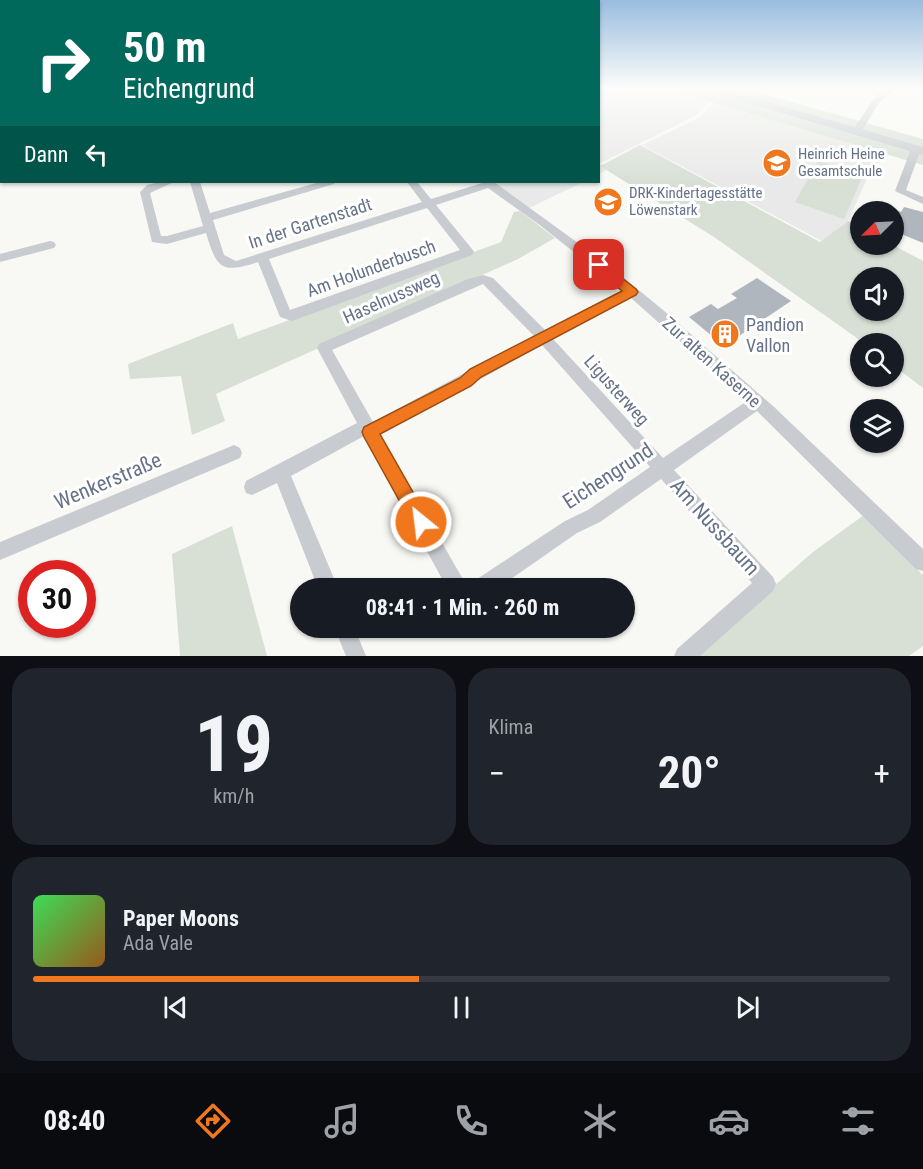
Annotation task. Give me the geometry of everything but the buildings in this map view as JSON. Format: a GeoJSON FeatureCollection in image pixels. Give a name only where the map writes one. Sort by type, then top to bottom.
{"type":"FeatureCollection","features":[{"type":"Feature","properties":{"kind":"street"},"geometry":{"type":"LineString","coordinates":[[812,119],[919,150],[900,191],[923,201]]}},
{"type":"Feature","properties":{"kind":"street"},"geometry":{"type":"LineString","coordinates":[[857,132],[865,119]]}},
{"type":"Feature","properties":{"kind":"street"},"geometry":{"type":"LineString","coordinates":[[165,183],[151,187],[145,192],[156,239],[167,240],[207,223],[327,183]]}},
{"type":"Feature","properties":{"kind":"street","name":"In der Gartenstadt"},"geometry":{"type":"LineString","coordinates":[[195,183],[219,257],[226,263],[236,265],[488,183]]}},
{"type":"Feature","properties":{"kind":"street"},"geometry":{"type":"LineString","coordinates":[[413,183],[429,203]]}},
{"type":"Feature","properties":{"kind":"street","name":"Zur alten Kaserne"},"geometry":{"type":"LineString","coordinates":[[488,183],[571,243],[632,292],[758,402],[923,562]]}},
{"type":"Feature","properties":{"kind":"street","name":"Am Holunderbusch"},"geometry":{"type":"LineString","coordinates":[[262,257],[285,313],[296,315],[468,252],[429,203]]}},
{"type":"Feature","properties":{"kind":"street"},"geometry":{"type":"LineString","coordinates":[[0,258],[50,244]]}},
{"type":"Feature","properties":{"kind":"street","name":"Haselnussweg"},"geometry":{"type":"LineString","coordinates":[[369,429],[324,348],[483,279],[495,286],[544,338]]}},
{"type":"Feature","properties":{"kind":"street"},"geometry":{"type":"LineString","coordinates":[[252,487],[369,429],[632,292]]}},
{"type":"Feature","properties":{"kind":"street","name":"Ligusterweg"},"geometry":{"type":"LineString","coordinates":[[544,338],[662,469]]}},
{"type":"Feature","properties":{"kind":"street","name":"Eichengrund"},"geometry":{"type":"LineString","coordinates":[[496,578],[571,527],[594,516],[758,402]]}},
{"type":"Feature","properties":{"kind":"street"},"geometry":{"type":"LineString","coordinates":[[369,429],[452,578]]}},
{"type":"Feature","properties":{"kind":"street","name":"Wenkerstraße"},"geometry":{"type":"LineString","coordinates":[[0,551],[234,453]]}},
{"type":"Feature","properties":{"kind":"street","name":"Am Nussbaum"},"geometry":{"type":"LineString","coordinates":[[662,469],[766,584],[684,656]]}},
{"type":"Feature","properties":{"kind":"street"},"geometry":{"type":"LineString","coordinates":[[281,472],[324,578]]}},
{"type":"Feature","properties":{"kind":"street"},"geometry":{"type":"LineString","coordinates":[[349,638],[356,656]]}},
{"type":"Feature","properties":{"kind":"shaded area"},"geometry":{"type":"Polygon","coordinates":[[[600,119],[689,119],[600,163],[600,119]]]}},
{"type":"Feature","properties":{"kind":"shaded area","name":"Heinrich Heine Gesamtschule"},"geometry":{"type":"Polygon","coordinates":[[[698,119],[766,119],[882,153],[857,201],[850,201],[848,221],[822,241],[642,145],[698,119]]]}},
{"type":"Feature","properties":{"kind":"shaded area"},"geometry":{"type":"Polygon","coordinates":[[[767,119],[851,119],[923,139],[923,165],[767,119]]]}},
{"type":"Feature","properties":{"kind":"shaded area"},"geometry":{"type":"Polygon","coordinates":[[[640,145],[820,242],[848,221],[850,222],[850,255],[904,255],[904,251],[923,261],[923,388],[904,374],[904,333],[850,333],[714,237],[600,166],[640,145]]]}},
{"type":"Feature","properties":{"kind":"shaded area"},"geometry":{"type":"Polygon","coordinates":[[[818,161],[863,175],[844,219],[795,202],[818,161]]]}},
{"type":"Feature","properties":{"kind":"shaded area"},"geometry":{"type":"Polygon","coordinates":[[[600,165],[607,170],[600,174],[600,165]]]}},
{"type":"Feature","properties":{"kind":"shaded area"},"geometry":{"type":"Polygon","coordinates":[[[488,183],[581,183],[527,209],[488,183]]]}},
{"type":"Feature","properties":{"kind":"shaded area"},"geometry":{"type":"Polygon","coordinates":[[[520,211],[555,238],[518,259],[216,394],[225,421],[192,435],[181,376],[130,379],[128,364],[233,323],[238,339],[501,242],[514,212],[520,211]]]}},
{"type":"Feature","properties":{"kind":"shaded area"},"geometry":{"type":"Polygon","coordinates":[[[864,515],[923,575],[923,646],[909,656],[694,656],[813,552],[864,515]]]}},
{"type":"Feature","properties":{"kind":"shaded area"},"geometry":{"type":"Polygon","coordinates":[[[232,526],[267,656],[180,656],[172,554],[232,526]]]}},
{"type":"Feature","properties":{"kind":"place","name":"Heinrich Heine Gesamtschule"},"geometry":{"type":"Point","coordinates":[777,163]}},
{"type":"Feature","properties":{"kind":"place","name":"DRK-Kindertagesstätte Löwenstark"},"geometry":{"type":"Point","coordinates":[608,202]}},
{"type":"Feature","properties":{"kind":"place","name":"Pandion Vallon"},"geometry":{"type":"Point","coordinates":[725,334]}},
{"type":"Feature","properties":{"kind":"route"},"geometry":{"type":"LineString","coordinates":[[421,522],[370,432],[465,382],[476,373],[632,292],[599,265]]}}]}
